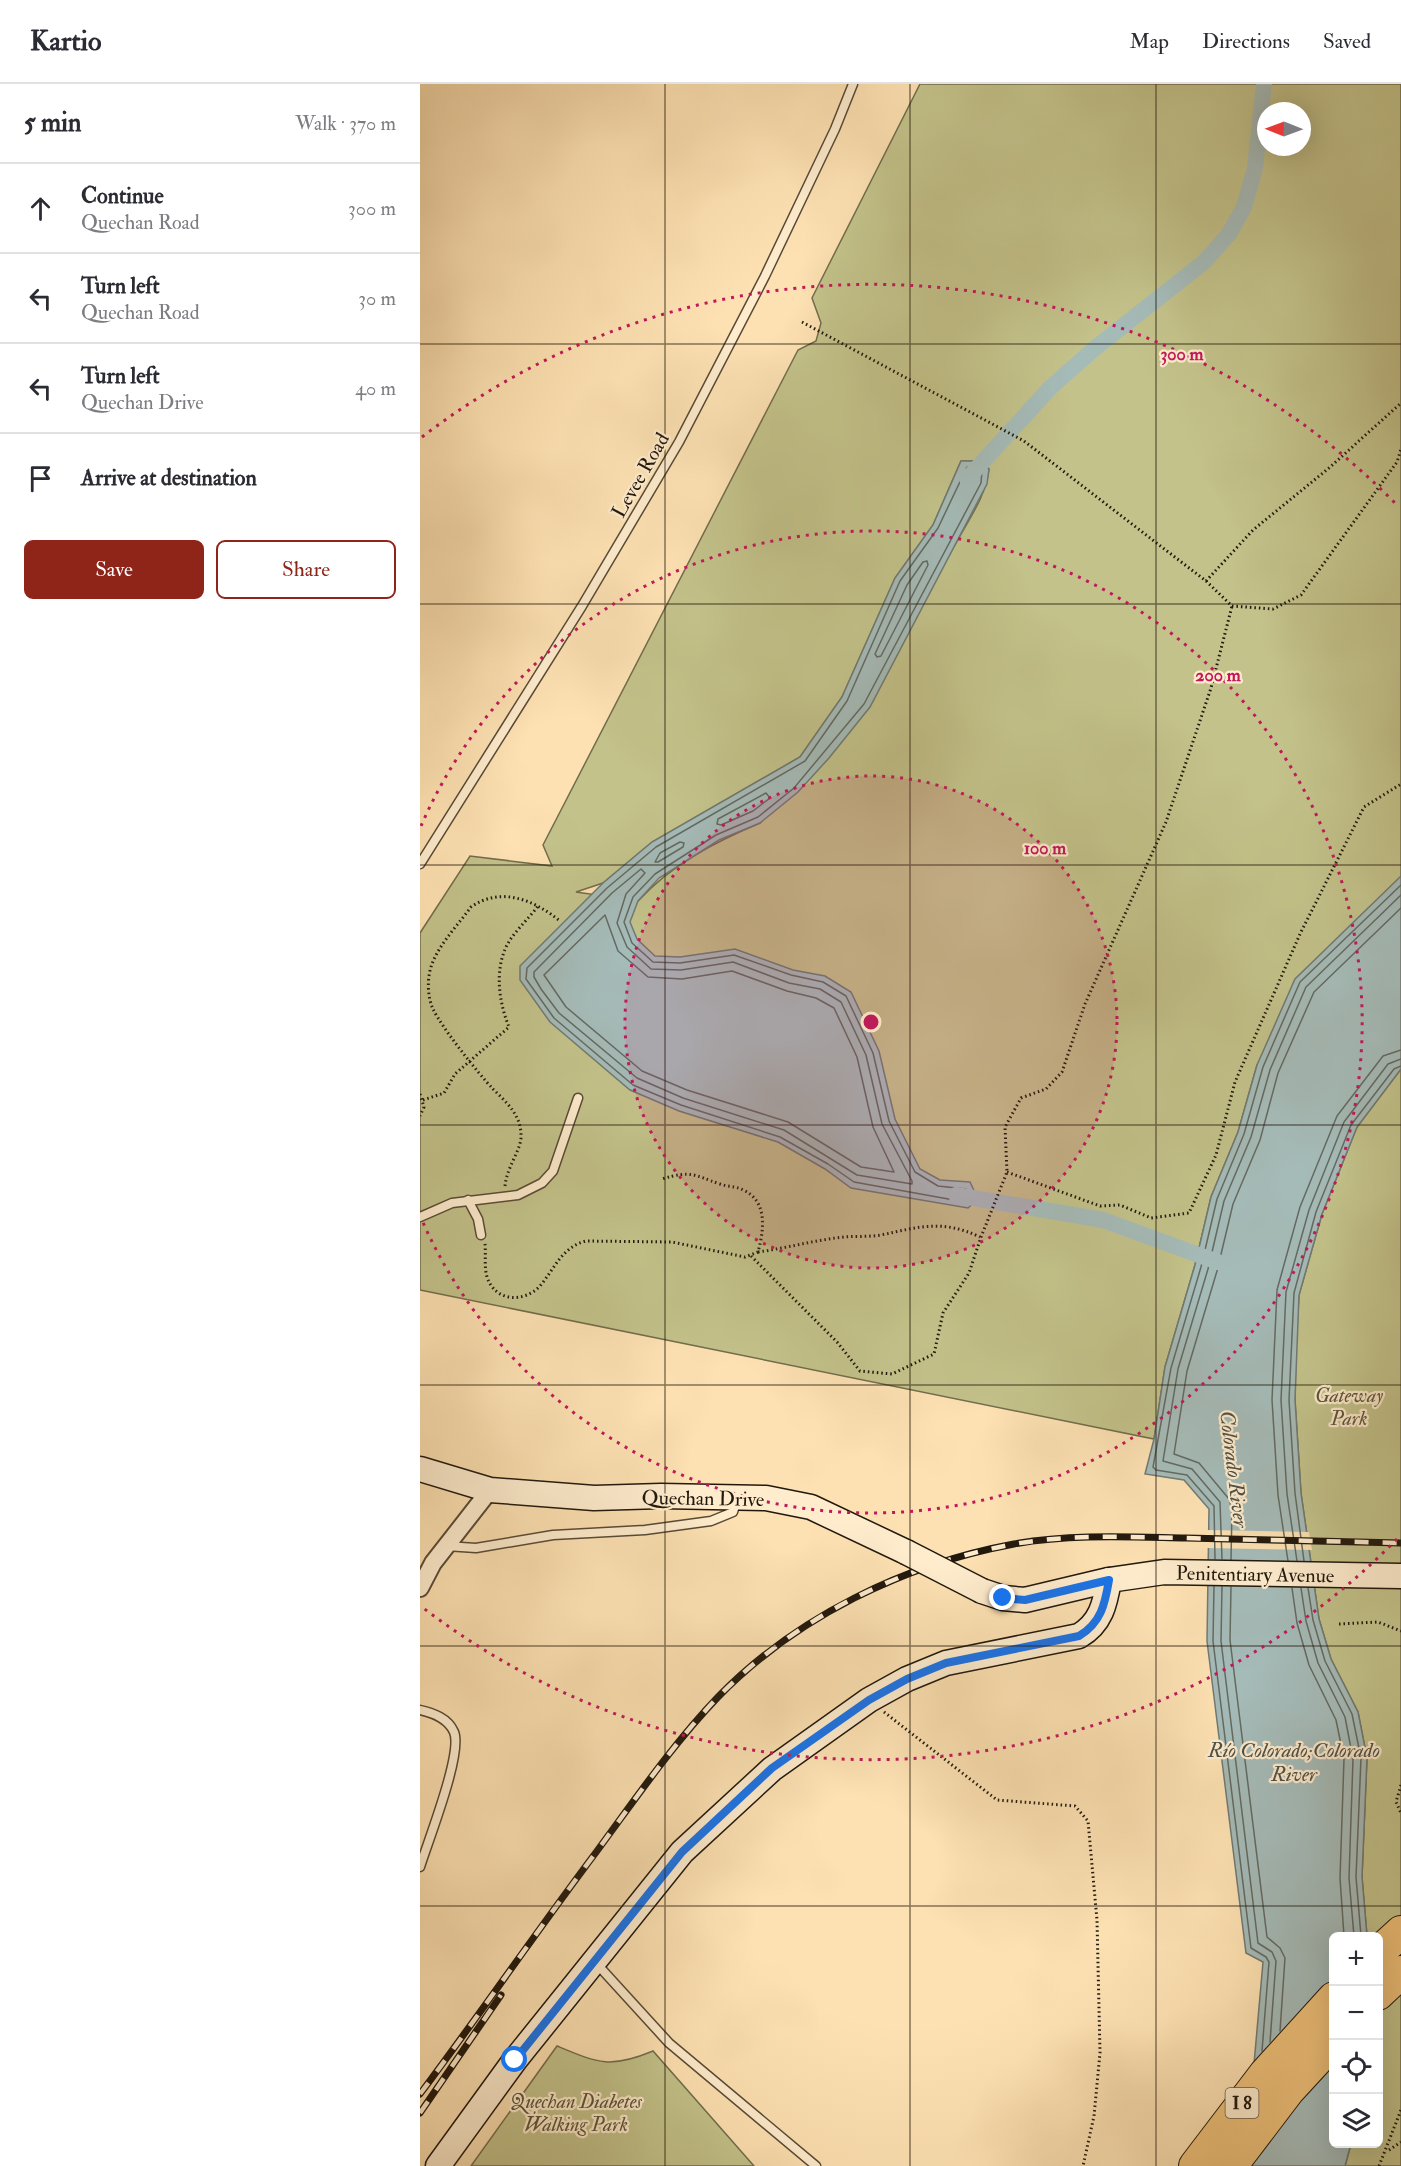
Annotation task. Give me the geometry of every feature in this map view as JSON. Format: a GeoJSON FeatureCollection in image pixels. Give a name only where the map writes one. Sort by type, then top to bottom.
{"type":"FeatureCollection","features":[{"type":"Feature","properties":{"kind":"highway"},"geometry":{"type":"LineString","coordinates":[[1383,1948],[1401,1932]]}},
{"type":"Feature","properties":{"kind":"highway"},"geometry":{"type":"LineString","coordinates":[[1383,1989],[1401,1972]]}},
{"type":"Feature","properties":{"kind":"highway","name":"I 8"},"geometry":{"type":"LineString","coordinates":[[1195,2166],[1292,2042],[1329,2003]]}},
{"type":"Feature","properties":{"kind":"highway","name":"I 8"},"geometry":{"type":"LineString","coordinates":[[1230,2166],[1288,2091],[1329,2046]]}},
{"type":"Feature","properties":{"kind":"street","name":"Quechan Drive"},"geometry":{"type":"LineString","coordinates":[[420,1469],[490,1490],[594,1498],[738,1496],[811,1507],[982,1591],[1003,1598],[1025,1600],[1109,1580]]}},
{"type":"Feature","properties":{"kind":"street"},"geometry":{"type":"LineString","coordinates":[[420,1588],[446,1546],[490,1490]]}},
{"type":"Feature","properties":{"kind":"street","name":"Penitentiary Avenue"},"geometry":{"type":"LineString","coordinates":[[1109,1580],[1164,1572],[1401,1576]]}},
{"type":"Feature","properties":{"kind":"street"},"geometry":{"type":"LineString","coordinates":[[438,2166],[515,2060],[682,1852],[772,1768],[869,1700],[907,1679],[946,1663],[1079,1636],[1092,1627],[1101,1613],[1109,1580]]}},
{"type":"Feature","properties":{"kind":"lane","name":"Levee Road"},"geometry":{"type":"LineString","coordinates":[[420,864],[582,606],[679,442],[765,276],[835,129],[853,84]]}},
{"type":"Feature","properties":{"kind":"lane"},"geometry":{"type":"LineString","coordinates":[[420,1217],[452,1203],[518,1195],[543,1183],[552,1171],[578,1098]]}},
{"type":"Feature","properties":{"kind":"lane"},"geometry":{"type":"LineString","coordinates":[[468,1200],[478,1219],[481,1235]]}},
{"type":"Feature","properties":{"kind":"lane"},"geometry":{"type":"LineString","coordinates":[[446,1546],[476,1548],[553,1534],[645,1530],[711,1521],[733,1512],[738,1496]]}},
{"type":"Feature","properties":{"kind":"lane"},"geometry":{"type":"LineString","coordinates":[[420,1710],[447,1722],[455,1734],[455,1757],[420,1867]]}},
{"type":"Feature","properties":{"kind":"lane"},"geometry":{"type":"LineString","coordinates":[[594,1960],[669,2043],[816,2166]]}},
{"type":"Feature","properties":{"kind":"path"},"geometry":{"type":"LineString","coordinates":[[802,322],[1024,441],[1206,581],[1232,606],[1273,609],[1302,595],[1397,462],[1401,449]]}},
{"type":"Feature","properties":{"kind":"path"},"geometry":{"type":"LineString","coordinates":[[1206,581],[1253,530],[1329,468],[1401,403]]}},
{"type":"Feature","properties":{"kind":"path"},"geometry":{"type":"LineString","coordinates":[[752,1256],[837,1342],[860,1371],[892,1374],[934,1354],[943,1313],[969,1273],[1007,1172],[1005,1127],[1022,1098],[1046,1089],[1062,1072],[1085,1004],[1166,822],[1211,688],[1232,606]]}},
{"type":"Feature","properties":{"kind":"path"},"geometry":{"type":"LineString","coordinates":[[1007,1172],[1100,1206],[1120,1205],[1151,1218],[1189,1213],[1216,1155],[1235,1082],[1300,934],[1364,807],[1401,784]]}},
{"type":"Feature","properties":{"kind":"path"},"geometry":{"type":"LineString","coordinates":[[423,1100],[444,1093],[455,1074],[509,1027],[503,1012],[500,988],[504,951],[538,906]]}},
{"type":"Feature","properties":{"kind":"path"},"geometry":{"type":"LineString","coordinates":[[420,1094],[423,1100],[420,1116]]}},
{"type":"Feature","properties":{"kind":"path"},"geometry":{"type":"LineString","coordinates":[[758,1252],[843,1237],[880,1235],[914,1226],[938,1226],[968,1231],[981,1237]]}},
{"type":"Feature","properties":{"kind":"path"},"geometry":{"type":"LineString","coordinates":[[1339,1624],[1378,1622],[1401,1632]]}},
{"type":"Feature","properties":{"kind":"path"},"geometry":{"type":"LineString","coordinates":[[869,1700],[997,1800],[1075,1806],[1088,1821],[1097,1920],[1100,2053],[1094,2116],[1083,2166]]}},
{"type":"Feature","properties":{"kind":"path"},"geometry":{"type":"LineString","coordinates":[[1401,1785],[1396,1802],[1401,1813]]}},
{"type":"Feature","properties":{"kind":"path"},"geometry":{"type":"LineString","coordinates":[[1379,2166],[1387,2151],[1401,2110]]}},
{"type":"Feature","properties":{"kind":"path"},"geometry":{"type":"LineString","coordinates":[[1387,2151],[1401,2142]]}},
{"type":"Feature","properties":{"kind":"green space"},"geometry":{"type":"Polygon","coordinates":[[[920,84],[1401,84],[1401,878],[1257,1065],[1238,1132],[1211,1197],[1195,1265],[1165,1367],[1154,1439],[420,1290],[420,933],[470,856],[552,866],[543,845],[798,350],[816,341],[821,323],[812,298],[920,84]],[[961,461],[933,525],[895,578],[842,697],[800,757],[652,842],[603,883],[576,892],[638,901],[665,876],[695,855],[760,823],[862,686],[935,580],[981,498],[989,469],[980,461],[961,461]]]}},
{"type":"Feature","properties":{"kind":"green space","name":"Gateway Park"},"geometry":{"type":"Polygon","coordinates":[[[1401,1069],[1401,2166],[1345,2166],[1350,2148],[1383,2148],[1383,1932],[1367,1932],[1362,1877],[1367,1758],[1358,1712],[1331,1659],[1319,1619],[1301,1493],[1295,1400],[1299,1295],[1322,1214],[1357,1127],[1401,1069]]]}},
{"type":"Feature","properties":{"kind":"green space","name":"Quechan Diabetes Walking Park"},"geometry":{"type":"Polygon","coordinates":[[[557,2046],[604,2062],[626,2060],[653,2051],[754,2166],[471,2166],[557,2046]]]}},
{"type":"Feature","properties":{"kind":"water"},"geometry":{"type":"Polygon","coordinates":[[[961,461],[980,461],[989,469],[987,484],[870,707],[798,792],[760,823],[719,840],[659,878],[638,901],[630,922],[637,939],[655,956],[680,957],[735,949],[793,970],[825,976],[851,992],[879,1051],[895,1119],[920,1169],[940,1180],[970,1182],[978,1199],[968,1208],[851,1188],[825,1169],[778,1142],[679,1111],[630,1090],[550,1022],[520,980],[520,966],[603,883],[652,842],[800,757],[842,697],[895,578],[933,525],[961,461]]]}},
{"type":"Feature","properties":{"kind":"water","name":"Río Colorado;Colorado River"},"geometry":{"type":"Polygon","coordinates":[[[1401,876],[1401,1069],[1357,1127],[1322,1214],[1299,1295],[1295,1400],[1301,1493],[1319,1619],[1331,1659],[1358,1712],[1367,1758],[1362,1877],[1367,1932],[1329,1932],[1329,2148],[1350,2148],[1345,2166],[1245,2166],[1263,1962],[1246,1953],[1207,1641],[1209,1509],[1184,1480],[1145,1474],[1154,1439],[1165,1367],[1195,1265],[1211,1197],[1238,1132],[1257,1065],[1295,979],[1401,876]]]}},
{"type":"Feature","properties":{"kind":"pier"},"geometry":{"type":"Polygon","coordinates":[[[1206,1530],[1309,1532],[1312,1550],[1206,1548],[1206,1530]]]}},
{"type":"Feature","properties":{"kind":"waterway"},"geometry":{"type":"LineString","coordinates":[[967,479],[1050,388],[1094,349],[1204,262],[1229,234],[1244,207],[1255,168],[1264,84]]}},
{"type":"Feature","properties":{"kind":"waterway"},"geometry":{"type":"LineString","coordinates":[[956,1195],[1103,1220],[1218,1262]]}},
{"type":"Feature","properties":{"kind":"railway"},"geometry":{"type":"LineString","coordinates":[[420,2094],[552,1911],[686,1733],[718,1697],[749,1668],[782,1642],[854,1598],[933,1565],[973,1553],[1035,1541],[1078,1537],[1122,1537],[1401,1543]]}},
{"type":"Feature","properties":{"kind":"railway"},"geometry":{"type":"LineString","coordinates":[[420,2113],[501,1995]]}},
{"type":"Feature","properties":{"kind":"route"},"geometry":{"type":"LineString","coordinates":[[515,2060],[682,1852],[772,1768],[869,1700],[907,1679],[946,1663],[1079,1636],[1092,1627],[1101,1613],[1109,1580],[1025,1600],[1003,1598]]}},
{"type":"Feature","properties":{"kind":"water label","name":"Colorado River"},"geometry":{"type":"Point","coordinates":[1234,1469]}}]}
